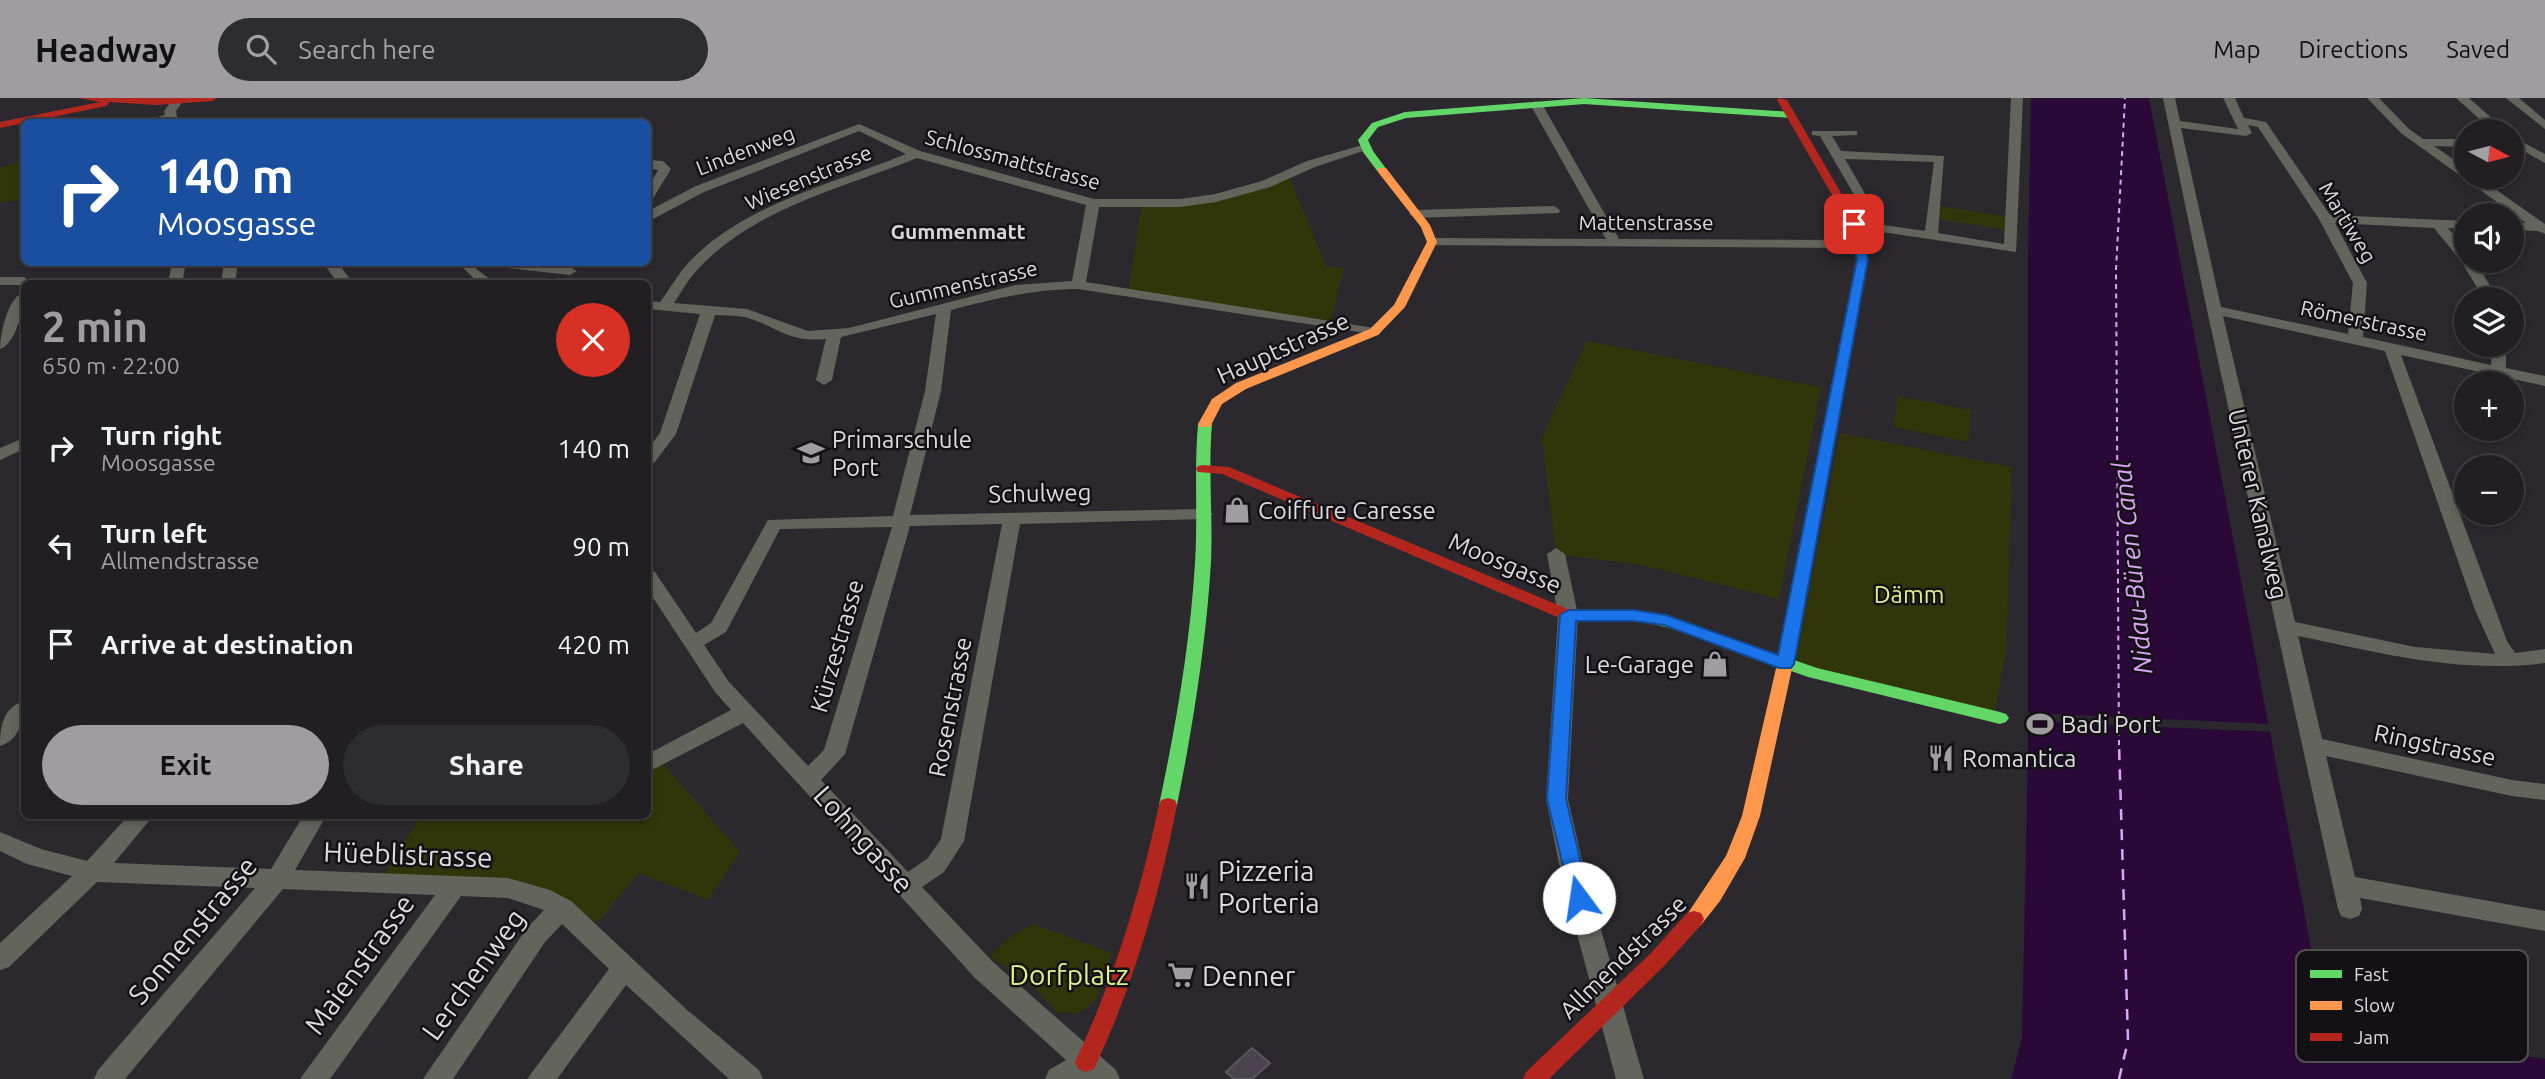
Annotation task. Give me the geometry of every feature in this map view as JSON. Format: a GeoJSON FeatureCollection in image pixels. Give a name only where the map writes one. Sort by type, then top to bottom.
{"type":"FeatureCollection","features":[{"type":"Feature","properties":{"kind":"street"},"geometry":{"type":"LineString","coordinates":[[84,98],[177,101],[212,98]]}},
{"type":"Feature","properties":{"kind":"street","name":"Allmendstrasse"},"geometry":{"type":"LineString","coordinates":[[1534,1079],[1563,1046],[1669,951],[1701,914],[1723,882],[1744,838],[1751,816],[1785,664],[1862,259],[1854,224],[1781,98]]}},
{"type":"Feature","properties":{"kind":"street"},"geometry":{"type":"LineString","coordinates":[[1854,224],[2011,249],[2017,98]]}},
{"type":"Feature","properties":{"kind":"street","name":"Unterer Kanalweg"},"geometry":{"type":"LineString","coordinates":[[2169,98],[2214,310],[2350,909]]}},
{"type":"Feature","properties":{"kind":"street"},"geometry":{"type":"LineString","coordinates":[[2229,98],[2246,133]]}},
{"type":"Feature","properties":{"kind":"street"},"geometry":{"type":"LineString","coordinates":[[2373,98],[2420,142],[2454,166]]}},
{"type":"Feature","properties":{"kind":"street"},"geometry":{"type":"LineString","coordinates":[[2462,98],[2486,119]]}},
{"type":"Feature","properties":{"kind":"street"},"geometry":{"type":"LineString","coordinates":[[2512,98],[2545,126]]}},
{"type":"Feature","properties":{"kind":"street"},"geometry":{"type":"LineString","coordinates":[[34,119],[114,100]]}},
{"type":"Feature","properties":{"kind":"street"},"geometry":{"type":"LineString","coordinates":[[171,119],[170,111],[177,101]]}},
{"type":"Feature","properties":{"kind":"street"},"geometry":{"type":"LineString","coordinates":[[1432,242],[1426,227],[1366,149],[1363,140],[1368,130],[1387,119],[1419,113],[1604,101],[1791,115]]}},
{"type":"Feature","properties":{"kind":"street"},"geometry":{"type":"LineString","coordinates":[[1536,104],[1615,243]]}},
{"type":"Feature","properties":{"kind":"street","name":"Martiweg"},"geometry":{"type":"LineString","coordinates":[[2238,120],[2262,124],[2326,219],[2360,283],[2355,340]]}},
{"type":"Feature","properties":{"kind":"street"},"geometry":{"type":"LineString","coordinates":[[0,125],[21,121]]}},
{"type":"Feature","properties":{"kind":"street"},"geometry":{"type":"LineString","coordinates":[[2175,124],[2267,135]]}},
{"type":"Feature","properties":{"kind":"street","name":"Schlossmattstrasse"},"geometry":{"type":"LineString","coordinates":[[859,127],[916,154],[1065,192],[1093,203],[1181,203],[1216,198],[1266,184],[1311,164],[1366,149]]}},
{"type":"Feature","properties":{"kind":"street","name":"Lindenweg"},"geometry":{"type":"LineString","coordinates":[[651,214],[700,189],[859,127]]}},
{"type":"Feature","properties":{"kind":"street"},"geometry":{"type":"LineString","coordinates":[[1801,131],[1853,133]]}},
{"type":"Feature","properties":{"kind":"street"},"geometry":{"type":"LineString","coordinates":[[1824,133],[1877,222],[1875,227]]}},
{"type":"Feature","properties":{"kind":"street"},"geometry":{"type":"LineString","coordinates":[[2420,142],[2454,143]]}},
{"type":"Feature","properties":{"kind":"street"},"geometry":{"type":"LineString","coordinates":[[2524,143],[2545,145]]}},
{"type":"Feature","properties":{"kind":"street"},"geometry":{"type":"LineString","coordinates":[[2524,147],[2545,159]]}},
{"type":"Feature","properties":{"kind":"street","name":"Wiesenstrasse"},"geometry":{"type":"LineString","coordinates":[[664,306],[695,264],[737,231],[794,202],[916,154]]}},
{"type":"Feature","properties":{"kind":"street"},"geometry":{"type":"LineString","coordinates":[[1839,155],[1940,159],[1931,236]]}},
{"type":"Feature","properties":{"kind":"street","name":"Lindenweg"},"geometry":{"type":"LineString","coordinates":[[651,164],[659,164],[665,169],[651,192]]}},
{"type":"Feature","properties":{"kind":"street"},"geometry":{"type":"LineString","coordinates":[[2487,189],[2543,228]]}},
{"type":"Feature","properties":{"kind":"street"},"geometry":{"type":"LineString","coordinates":[[1078,285],[1093,203]]}},
{"type":"Feature","properties":{"kind":"street"},"geometry":{"type":"LineString","coordinates":[[1415,214],[1554,210]]}},
{"type":"Feature","properties":{"kind":"street"},"geometry":{"type":"LineString","coordinates":[[2326,219],[2454,225]]}},
{"type":"Feature","properties":{"kind":"street"},"geometry":{"type":"LineString","coordinates":[[2438,224],[2454,243]]}},
{"type":"Feature","properties":{"kind":"street"},"geometry":{"type":"LineString","coordinates":[[2524,227],[2543,228]]}},
{"type":"Feature","properties":{"kind":"street","name":"Mattenstrasse"},"geometry":{"type":"LineString","coordinates":[[1432,242],[1860,244]]}},
{"type":"Feature","properties":{"kind":"street","name":"Hauptstrasse"},"geometry":{"type":"LineString","coordinates":[[1096,1070],[1105,1026],[1153,873],[1192,666],[1203,562],[1205,420],[1217,402],[1241,386],[1374,332],[1399,307],[1432,242]]}},
{"type":"Feature","properties":{"kind":"street"},"geometry":{"type":"LineString","coordinates":[[332,266],[344,280]]}},
{"type":"Feature","properties":{"kind":"street"},"geometry":{"type":"LineString","coordinates":[[470,268],[484,280]]}},
{"type":"Feature","properties":{"kind":"street"},"geometry":{"type":"LineString","coordinates":[[0,281],[21,281]]}},
{"type":"Feature","properties":{"kind":"street","name":"Gummenstrasse"},"geometry":{"type":"LineString","coordinates":[[651,305],[747,313],[799,335],[834,335],[1016,289],[1043,285],[1078,285],[1374,332]]}},
{"type":"Feature","properties":{"kind":"street"},"geometry":{"type":"LineString","coordinates":[[0,344],[21,302]]}},
{"type":"Feature","properties":{"kind":"street","name":"Kürzestrasse"},"geometry":{"type":"LineString","coordinates":[[809,778],[834,754],[903,520],[901,514],[933,389],[944,308]]}},
{"type":"Feature","properties":{"kind":"street"},"geometry":{"type":"LineString","coordinates":[[651,454],[668,433],[709,310]]}},
{"type":"Feature","properties":{"kind":"street","name":"Römerstrasse"},"geometry":{"type":"LineString","coordinates":[[2214,310],[2498,371]]}},
{"type":"Feature","properties":{"kind":"street"},"geometry":{"type":"LineString","coordinates":[[824,380],[834,335]]}},
{"type":"Feature","properties":{"kind":"street"},"geometry":{"type":"LineString","coordinates":[[2391,347],[2485,610],[2497,641],[2509,660]]}},
{"type":"Feature","properties":{"kind":"street"},"geometry":{"type":"LineString","coordinates":[[2498,371],[2499,357]]}},
{"type":"Feature","properties":{"kind":"street","name":"Römerstrasse"},"geometry":{"type":"LineString","coordinates":[[2524,377],[2545,382]]}},
{"type":"Feature","properties":{"kind":"street"},"geometry":{"type":"LineString","coordinates":[[0,454],[21,444]]}},
{"type":"Feature","properties":{"kind":"street","name":"Moosgasse"},"geometry":{"type":"LineString","coordinates":[[1203,469],[1224,470],[1569,615],[1634,615],[1666,620],[1785,664],[1862,686],[2000,718]]}},
{"type":"Feature","properties":{"kind":"street","name":"Schulweg"},"geometry":{"type":"LineString","coordinates":[[691,643],[708,636],[719,627],[774,524],[1204,514]]}},
{"type":"Feature","properties":{"kind":"street","name":"Rosenstrasse"},"geometry":{"type":"LineString","coordinates":[[906,885],[936,864],[952,841],[1013,518]]}},
{"type":"Feature","properties":{"kind":"street"},"geometry":{"type":"LineString","coordinates":[[1556,554],[1569,615],[1557,799],[1574,878],[1630,1079]]}},
{"type":"Feature","properties":{"kind":"street","name":"Lohngasse"},"geometry":{"type":"LineString","coordinates":[[651,581],[717,682],[809,778],[984,970],[1096,1070]]}},
{"type":"Feature","properties":{"kind":"street"},"geometry":{"type":"LineString","coordinates":[[2286,627],[2442,658],[2509,660],[2545,656]]}},
{"type":"Feature","properties":{"kind":"street"},"geometry":{"type":"LineString","coordinates":[[0,738],[21,712]]}},
{"type":"Feature","properties":{"kind":"street"},"geometry":{"type":"LineString","coordinates":[[651,762],[746,712]]}},
{"type":"Feature","properties":{"kind":"street","name":"Ringstrasse"},"geometry":{"type":"LineString","coordinates":[[2314,745],[2499,786],[2545,792]]}},
{"type":"Feature","properties":{"kind":"street"},"geometry":{"type":"LineString","coordinates":[[0,959],[92,872],[138,819]]}},
{"type":"Feature","properties":{"kind":"street","name":"Sonnenstrasse"},"geometry":{"type":"LineString","coordinates":[[108,1079],[278,878],[313,819]]}},
{"type":"Feature","properties":{"kind":"street","name":"Hüeblistrasse"},"geometry":{"type":"LineString","coordinates":[[0,841],[35,858],[92,872],[508,888],[541,897],[562,908],[677,1017],[749,1079]]}},
{"type":"Feature","properties":{"kind":"street"},"geometry":{"type":"LineString","coordinates":[[2344,884],[2545,921]]}},
{"type":"Feature","properties":{"kind":"street","name":"Maienstrasse"},"geometry":{"type":"LineString","coordinates":[[314,1079],[454,887]]}},
{"type":"Feature","properties":{"kind":"street","name":"Lerchenweg"},"geometry":{"type":"LineString","coordinates":[[437,1079],[536,935],[562,908]]}},
{"type":"Feature","properties":{"kind":"street"},"geometry":{"type":"LineString","coordinates":[[541,1079],[626,966]]}},
{"type":"Feature","properties":{"kind":"street"},"geometry":{"type":"LineString","coordinates":[[1059,1079],[1096,1070]]}},
{"type":"Feature","properties":{"kind":"green space"},"geometry":{"type":"Polygon","coordinates":[[[21,161],[21,200],[0,202],[0,168],[21,161]]]}},
{"type":"Feature","properties":{"kind":"green space"},"geometry":{"type":"Polygon","coordinates":[[[1288,174],[1327,267],[1344,268],[1330,325],[1078,285],[1129,288],[1142,203],[1216,198],[1288,174]]]}},
{"type":"Feature","properties":{"kind":"green space"},"geometry":{"type":"Polygon","coordinates":[[[1939,206],[2010,217],[2008,230],[1936,219],[1939,206]]]}},
{"type":"Feature","properties":{"kind":"green space"},"geometry":{"type":"Polygon","coordinates":[[[1587,341],[1821,387],[1779,599],[1641,565],[1556,554],[1543,446],[1540,441],[1587,341]]]}},
{"type":"Feature","properties":{"kind":"green space"},"geometry":{"type":"Polygon","coordinates":[[[1898,396],[1971,410],[1969,442],[1893,427],[1898,396]]]}},
{"type":"Feature","properties":{"kind":"green space","name":"Dämm"},"geometry":{"type":"Polygon","coordinates":[[[1840,433],[2012,467],[2006,652],[1993,718],[1795,666],[1840,433]]]}},
{"type":"Feature","properties":{"kind":"green space"},"geometry":{"type":"Polygon","coordinates":[[[663,764],[740,852],[708,900],[639,873],[597,923],[550,890],[383,877],[419,819],[651,819],[651,769],[663,764]]]}},
{"type":"Feature","properties":{"kind":"green space","name":"Dorfplatz"},"geometry":{"type":"Polygon","coordinates":[[[1033,924],[1112,953],[1096,1000],[1079,1013],[1056,1012],[1039,992],[990,956],[1005,940],[1033,924]]]}},
{"type":"Feature","properties":{"kind":"water","name":"Nidau-Büren Canal"},"geometry":{"type":"Polygon","coordinates":[[[2031,98],[2149,98],[2311,950],[2296,950],[2296,1062],[2528,1062],[2528,1056],[2545,1059],[2545,1079],[2011,1079],[2022,1038],[2028,747],[2028,259],[2031,98]]]}},
{"type":"Feature","properties":{"kind":"pier"},"geometry":{"type":"Polygon","coordinates":[[[2024,713],[2272,724],[2274,732],[2024,721],[2024,713]]]}},
{"type":"Feature","properties":{"kind":"building"},"geometry":{"type":"Polygon","coordinates":[[[1252,1048],[1270,1063],[1252,1079],[1234,1079],[1226,1072],[1252,1048]]]}},
{"type":"Feature","properties":{"kind":"ferry route"},"geometry":{"type":"LineString","coordinates":[[2119,745],[2116,270],[2125,98]]}},
{"type":"Feature","properties":{"kind":"ferry route"},"geometry":{"type":"LineString","coordinates":[[2119,744],[2128,1041],[2119,1079]]}},
{"type":"Feature","properties":{"kind":"traffic: fast"},"geometry":{"type":"LineString","coordinates":[[1382,170],[1368,152],[1363,140],[1375,125],[1405,115],[1584,101],[1791,115]]}},
{"type":"Feature","properties":{"kind":"traffic: fast"},"geometry":{"type":"LineString","coordinates":[[1168,805],[1185,715],[1201,593],[1205,424]]}},
{"type":"Feature","properties":{"kind":"traffic: fast"},"geometry":{"type":"LineString","coordinates":[[1637,615],[1676,624],[1814,673],[2000,718]]}},
{"type":"Feature","properties":{"kind":"traffic: slow"},"geometry":{"type":"LineString","coordinates":[[1205,424],[1217,402],[1241,386],[1374,332],[1399,307],[1432,242],[1426,227],[1382,170]]}},
{"type":"Feature","properties":{"kind":"traffic: slow"},"geometry":{"type":"LineString","coordinates":[[1694,919],[1713,895],[1735,858],[1751,816],[1785,664],[1838,383]]}},
{"type":"Feature","properties":{"kind":"traffic: jam"},"geometry":{"type":"LineString","coordinates":[[84,98],[156,102],[212,98]]}},
{"type":"Feature","properties":{"kind":"traffic: jam"},"geometry":{"type":"LineString","coordinates":[[1782,100],[1854,224],[1862,259],[1838,383]]}},
{"type":"Feature","properties":{"kind":"traffic: jam"},"geometry":{"type":"LineString","coordinates":[[29,119],[106,103]]}},
{"type":"Feature","properties":{"kind":"traffic: jam"},"geometry":{"type":"LineString","coordinates":[[0,125],[21,121]]}},
{"type":"Feature","properties":{"kind":"traffic: jam"},"geometry":{"type":"LineString","coordinates":[[1203,469],[1224,470],[1568,615],[1637,615]]}},
{"type":"Feature","properties":{"kind":"traffic: jam"},"geometry":{"type":"LineString","coordinates":[[1086,1062],[1113,1001],[1136,936],[1168,805]]}},
{"type":"Feature","properties":{"kind":"traffic: jam"},"geometry":{"type":"LineString","coordinates":[[1534,1079],[1658,959],[1694,919]]}},
{"type":"Feature","properties":{"kind":"place","name":"Primarschule Port"},"geometry":{"type":"Point","coordinates":[811,453]}},
{"type":"Feature","properties":{"kind":"place","name":"Coiffure Caresse"},"geometry":{"type":"Point","coordinates":[1237,510]}},
{"type":"Feature","properties":{"kind":"place","name":"Le-Garage"},"geometry":{"type":"Point","coordinates":[1715,664]}},
{"type":"Feature","properties":{"kind":"place","name":"Badi Port"},"geometry":{"type":"Point","coordinates":[2040,724]}},
{"type":"Feature","properties":{"kind":"place","name":"Romantica"},"geometry":{"type":"Point","coordinates":[1941,758]}},
{"type":"Feature","properties":{"kind":"place","name":"Pizzeria Porteria"},"geometry":{"type":"Point","coordinates":[1197,886]}},
{"type":"Feature","properties":{"kind":"place","name":"Denner"},"geometry":{"type":"Point","coordinates":[1181,975]}},
{"type":"Feature","properties":{"kind":"district","name":"Gummenmatt"},"geometry":{"type":"Point","coordinates":[958,231]}},
{"type":"Feature","properties":{"kind":"route"},"geometry":{"type":"LineString","coordinates":[[1579,898],[1557,799],[1569,615],[1634,615],[1666,620],[1785,664],[1862,259],[1854,224]]}}]}
